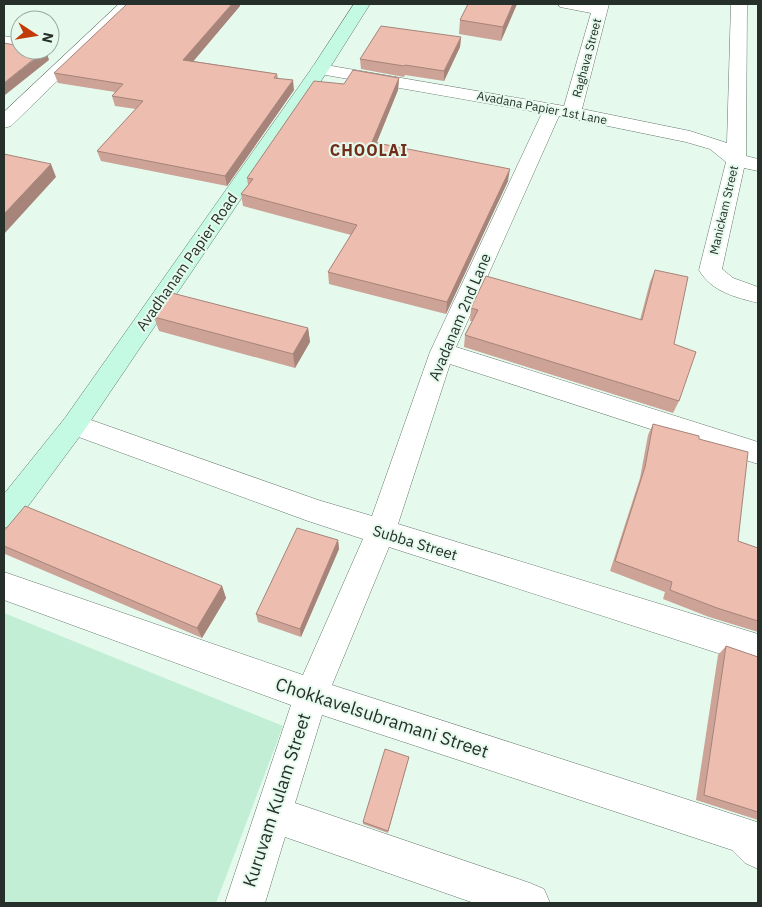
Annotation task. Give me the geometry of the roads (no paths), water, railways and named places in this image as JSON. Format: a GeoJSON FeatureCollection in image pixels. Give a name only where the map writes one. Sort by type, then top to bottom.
{"type":"FeatureCollection","features":[{"type":"Feature","properties":{"kind":"street"},"geometry":{"type":"LineString","coordinates":[[4,122],[128,4]]}},
{"type":"Feature","properties":{"kind":"street","name":"Avadhanam Papier Road"},"geometry":{"type":"LineString","coordinates":[[4,516],[74,425],[320,69],[362,4]]}},
{"type":"Feature","properties":{"kind":"street"},"geometry":{"type":"LineString","coordinates":[[566,4],[601,7]]}},
{"type":"Feature","properties":{"kind":"street","name":"Manickam Street"},"geometry":{"type":"LineString","coordinates":[[739,4],[736,160],[710,270],[714,277],[721,282],[758,295]]}},
{"type":"Feature","properties":{"kind":"street","name":"Raghava Street"},"geometry":{"type":"LineString","coordinates":[[563,110],[601,7]]}},
{"type":"Feature","properties":{"kind":"street"},"geometry":{"type":"LineString","coordinates":[[60,53],[74,55]]}},
{"type":"Feature","properties":{"kind":"street","name":"Avadana Papier 1st Lane"},"geometry":{"type":"LineString","coordinates":[[320,69],[563,110],[690,137],[717,145],[736,160],[758,165]]}},
{"type":"Feature","properties":{"kind":"street","name":"Avadanam 2nd Lane"},"geometry":{"type":"LineString","coordinates":[[381,532],[442,352],[563,110]]}},
{"type":"Feature","properties":{"kind":"street"},"geometry":{"type":"LineString","coordinates":[[442,352],[758,453]]}},
{"type":"Feature","properties":{"kind":"street","name":"Subba Street"},"geometry":{"type":"LineString","coordinates":[[74,425],[318,512],[758,650]]}},
{"type":"Feature","properties":{"kind":"street","name":"Kuruvam Kulam Street"},"geometry":{"type":"LineString","coordinates":[[245,903],[311,695],[381,532]]}},
{"type":"Feature","properties":{"kind":"street","name":"Chokkavelsubramani Street"},"geometry":{"type":"LineString","coordinates":[[4,586],[311,695],[744,835],[758,850]]}},
{"type":"Feature","properties":{"kind":"street"},"geometry":{"type":"LineString","coordinates":[[272,814],[530,903]]}},
{"type":"Feature","properties":{"kind":"district","name":"CHOOLAI"},"geometry":{"type":"Point","coordinates":[369,150]}}]}
